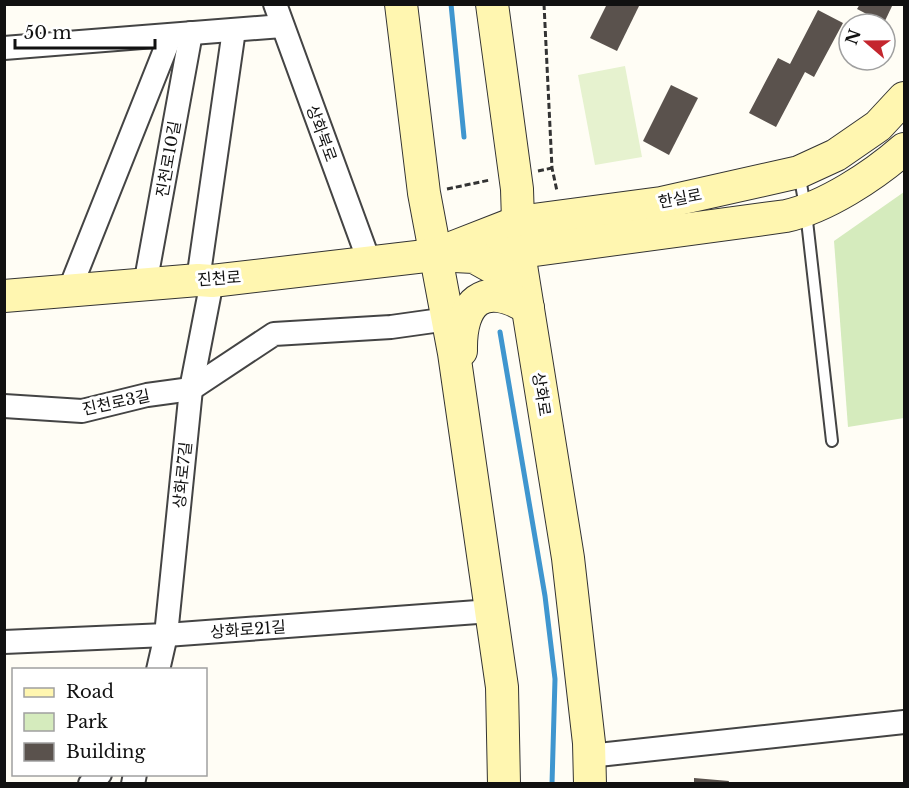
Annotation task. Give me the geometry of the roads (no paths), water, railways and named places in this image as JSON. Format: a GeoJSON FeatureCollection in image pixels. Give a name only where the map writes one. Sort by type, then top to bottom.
{"type":"FeatureCollection","features":[{"type":"Feature","properties":{"kind":"main road"},"geometry":{"type":"LineString","coordinates":[[401,4],[424,193],[448,319],[502,687],[504,783]]}},
{"type":"Feature","properties":{"kind":"main road","name":"상화로"},"geometry":{"type":"LineString","coordinates":[[492,4],[515,176],[519,253],[568,558],[590,770]]}},
{"type":"Feature","properties":{"kind":"main road","name":"한실로"},"geometry":{"type":"LineString","coordinates":[[434,255],[518,222],[662,203],[799,172],[836,155],[878,126],[904,98]]}},
{"type":"Feature","properties":{"kind":"main road","name":"한실로"},"geometry":{"type":"LineString","coordinates":[[434,255],[474,257],[519,253],[806,212],[879,171],[904,149]]}},
{"type":"Feature","properties":{"kind":"main road","name":"진천로"},"geometry":{"type":"LineString","coordinates":[[4,296],[205,280],[434,255]]}},
{"type":"Feature","properties":{"kind":"main road"},"geometry":{"type":"LineString","coordinates":[[474,257],[510,277],[528,309]]}},
{"type":"Feature","properties":{"kind":"main road"},"geometry":{"type":"LineString","coordinates":[[458,384],[464,319],[472,304],[487,297],[503,296],[528,309]]}},
{"type":"Feature","properties":{"kind":"street"},"geometry":{"type":"LineString","coordinates":[[4,48],[234,30],[278,15]]}},
{"type":"Feature","properties":{"kind":"street","name":"상화북로"},"geometry":{"type":"LineString","coordinates":[[278,15],[369,261]]}},
{"type":"Feature","properties":{"kind":"street"},"geometry":{"type":"LineString","coordinates":[[205,280],[234,30]]}},
{"type":"Feature","properties":{"kind":"street"},"geometry":{"type":"LineString","coordinates":[[69,291],[181,34]]}},
{"type":"Feature","properties":{"kind":"street","name":"진천로10길"},"geometry":{"type":"LineString","coordinates":[[145,285],[181,34]]}},
{"type":"Feature","properties":{"kind":"street","name":"상화로7길"},"geometry":{"type":"LineString","coordinates":[[158,668],[166,635],[191,389],[205,280]]}},
{"type":"Feature","properties":{"kind":"street"},"geometry":{"type":"LineString","coordinates":[[191,389],[274,334],[391,327],[448,319]]}},
{"type":"Feature","properties":{"kind":"street","name":"진천로3길"},"geometry":{"type":"LineString","coordinates":[[4,406],[82,411],[147,395],[191,389]]}},
{"type":"Feature","properties":{"kind":"street","name":"상화로21길"},"geometry":{"type":"LineString","coordinates":[[4,642],[166,635],[491,611]]}},
{"type":"Feature","properties":{"kind":"street"},"geometry":{"type":"LineString","coordinates":[[590,770],[904,722]]}},
{"type":"Feature","properties":{"kind":"lane"},"geometry":{"type":"LineString","coordinates":[[799,172],[806,212],[832,441]]}},
{"type":"Feature","properties":{"kind":"waterway"},"geometry":{"type":"LineString","coordinates":[[451,4],[464,137]]}},
{"type":"Feature","properties":{"kind":"waterway"},"geometry":{"type":"LineString","coordinates":[[500,332],[545,596],[555,679],[552,784]]}}]}
